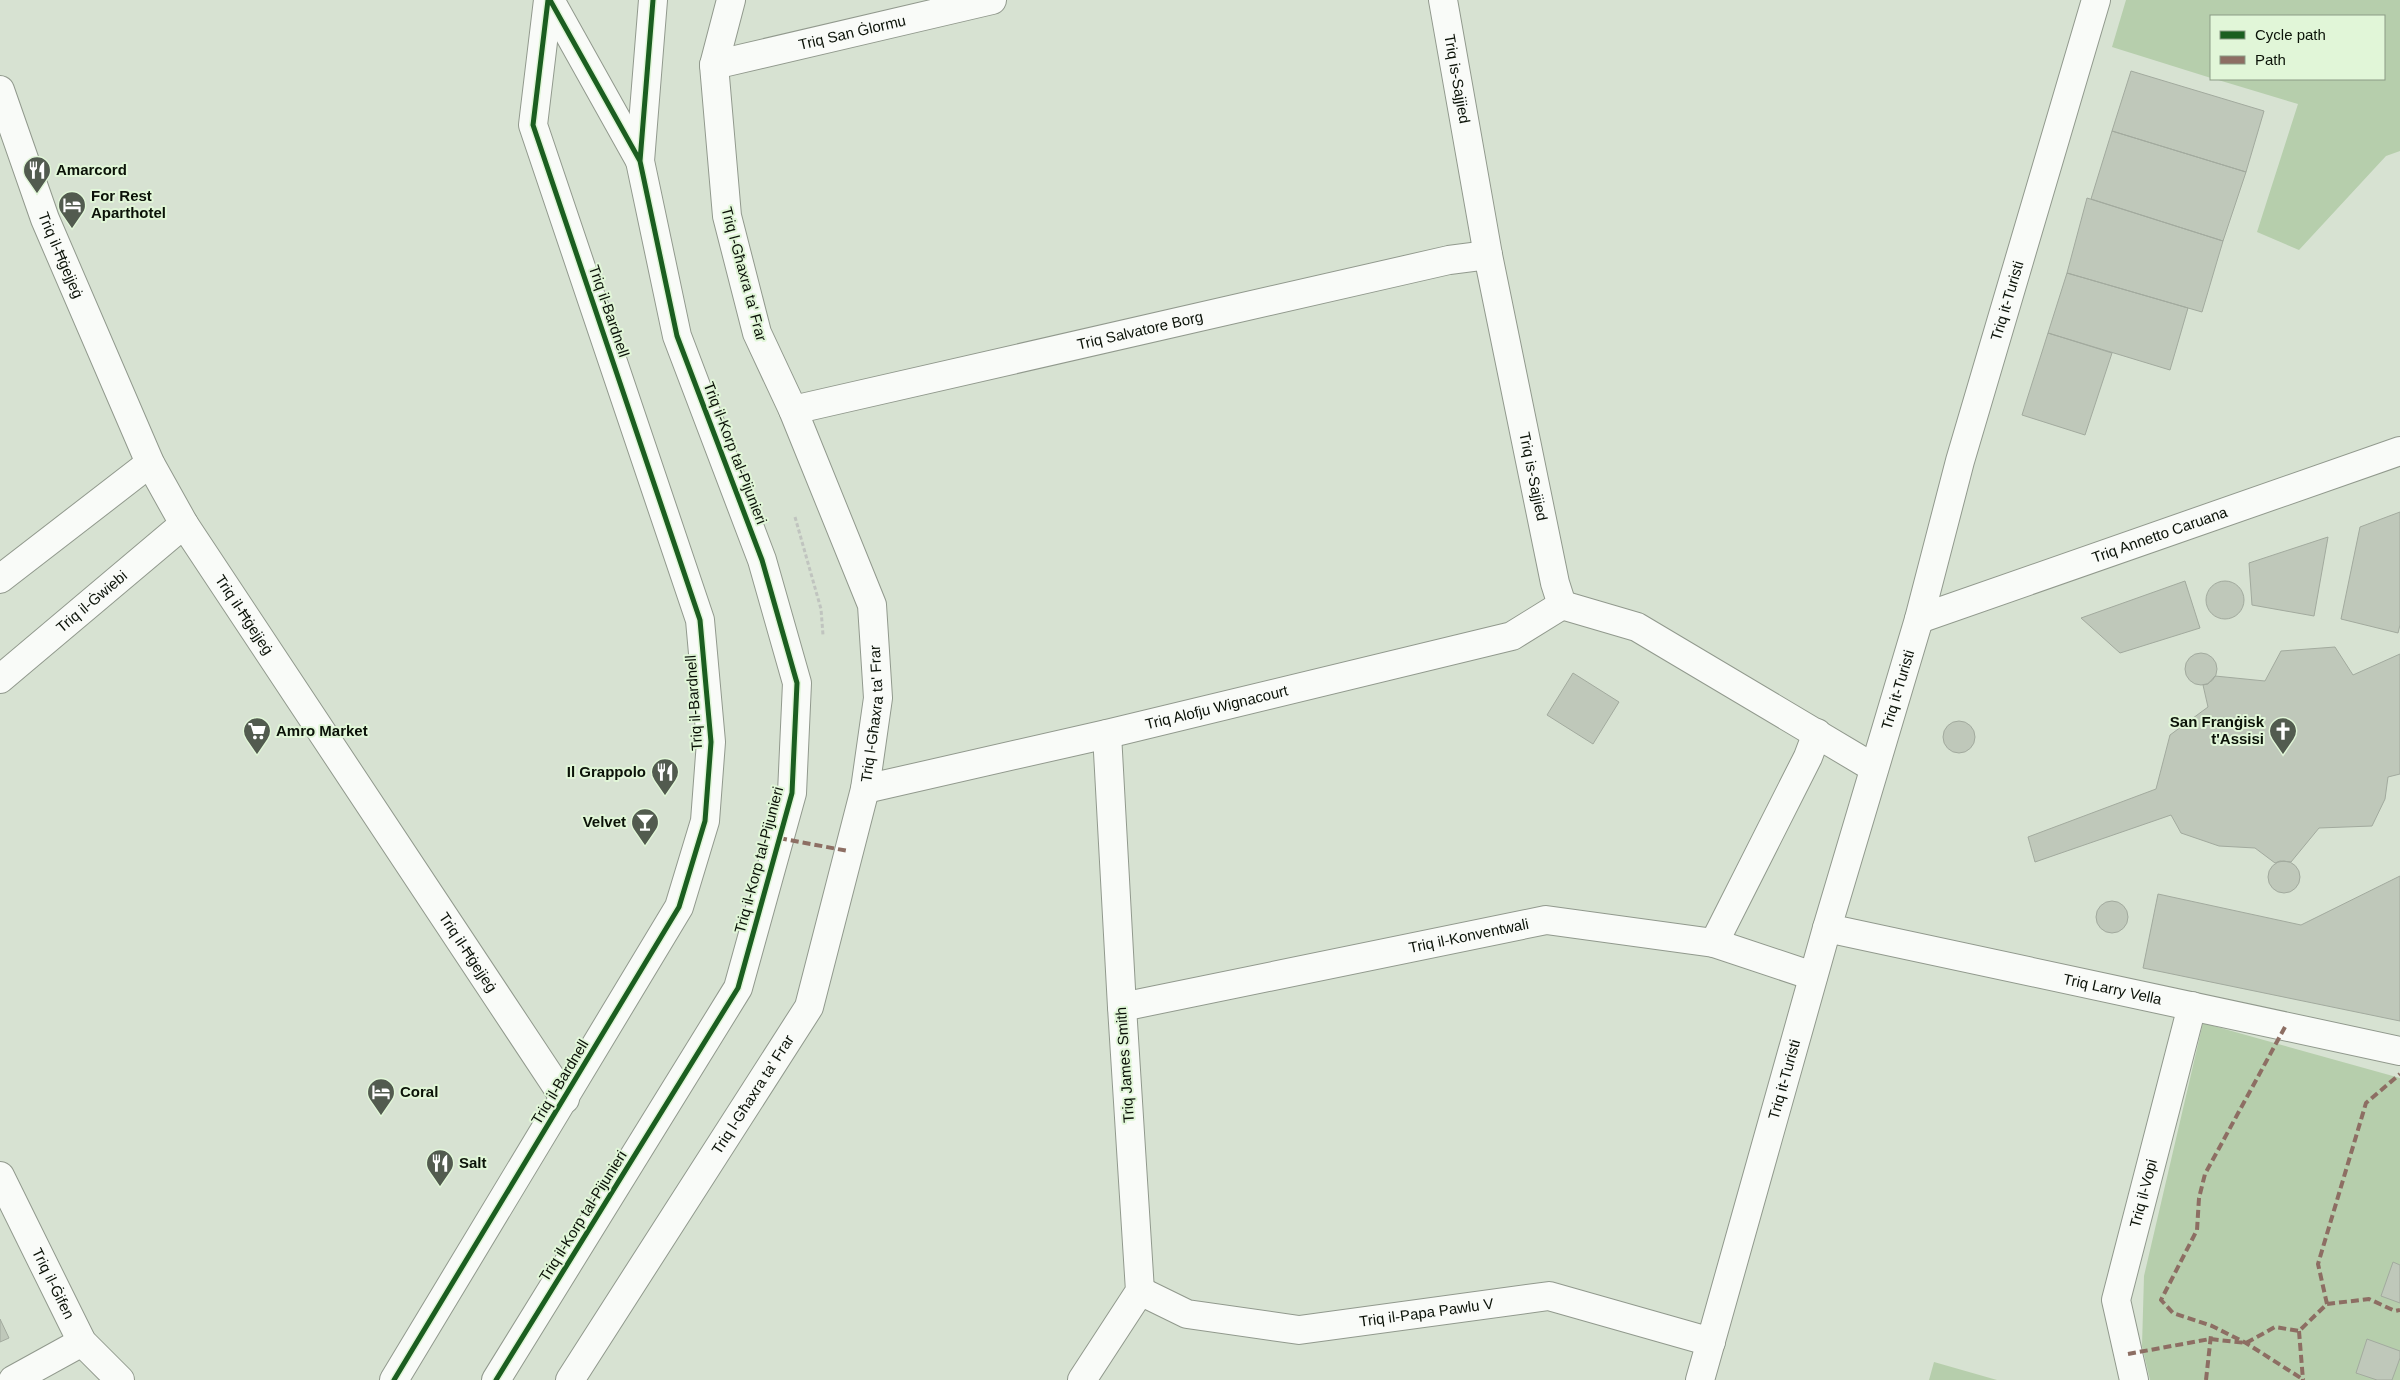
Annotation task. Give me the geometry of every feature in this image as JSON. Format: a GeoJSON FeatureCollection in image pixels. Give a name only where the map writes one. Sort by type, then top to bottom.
{"type":"FeatureCollection","features":[{"type":"Feature","properties":{"kind":"street"},"geometry":{"type":"LineString","coordinates":[[549,0],[640,161]]}},
{"type":"Feature","properties":{"kind":"street","name":"Triq il-Bardnell"},"geometry":{"type":"LineString","coordinates":[[394,1380],[679,907],[705,821],[711,742],[700,620],[533,125],[549,0]]}},
{"type":"Feature","properties":{"kind":"street","name":"Triq il-Korp tal-Pijunieri"},"geometry":{"type":"LineString","coordinates":[[496,1380],[738,988],[792,793],[797,683],[762,560],[677,336],[640,161],[653,0]]}},
{"type":"Feature","properties":{"kind":"street","name":"Triq l-Għaxra ta' Frar"},"geometry":{"type":"LineString","coordinates":[[570,1380],[809,1007],[865,788],[878,698],[872,605],[793,410],[757,333],[726,216],[714,65],[731,0]]}},
{"type":"Feature","properties":{"kind":"street","name":"Triq San Ġlormu"},"geometry":{"type":"LineString","coordinates":[[714,65],[992,0]]}},
{"type":"Feature","properties":{"kind":"street","name":"Triq is-Sajjied"},"geometry":{"type":"LineString","coordinates":[[1443,0],[1488,255],[1555,583],[1562,605]]}},
{"type":"Feature","properties":{"kind":"street","name":"Triq it-Turisti"},"geometry":{"type":"LineString","coordinates":[[1700,1380],[1827,928],[1919,620],[1960,461],[2096,0]]}},
{"type":"Feature","properties":{"kind":"street","name":"Triq il-Ħġejjeġ"},"geometry":{"type":"LineString","coordinates":[[0,90],[45,219],[150,463],[184,524],[565,1099]]}},
{"type":"Feature","properties":{"kind":"street","name":"Triq Salvatore Borg"},"geometry":{"type":"LineString","coordinates":[[793,410],[1449,260],[1488,255]]}},
{"type":"Feature","properties":{"kind":"street","name":"Triq Annetto Caruana"},"geometry":{"type":"LineString","coordinates":[[1919,620],[2400,451]]}},
{"type":"Feature","properties":{"kind":"street"},"geometry":{"type":"LineString","coordinates":[[0,579],[150,463]]}},
{"type":"Feature","properties":{"kind":"street","name":"Triq il-Ġwiebi"},"geometry":{"type":"LineString","coordinates":[[0,679],[184,524]]}},
{"type":"Feature","properties":{"kind":"street"},"geometry":{"type":"LineString","coordinates":[[1562,605],[1637,627],[1874,768]]}},
{"type":"Feature","properties":{"kind":"street","name":"Triq Alofju Wignacourt"},"geometry":{"type":"LineString","coordinates":[[865,788],[1107,734],[1512,636],[1562,605]]}},
{"type":"Feature","properties":{"kind":"street"},"geometry":{"type":"LineString","coordinates":[[1714,943],[1808,758],[1817,733]]}},
{"type":"Feature","properties":{"kind":"street","name":"Triq James Smith"},"geometry":{"type":"LineString","coordinates":[[1107,734],[1140,1292]]}},
{"type":"Feature","properties":{"kind":"street","name":"Triq il-Konventwali"},"geometry":{"type":"LineString","coordinates":[[1122,1008],[1546,920],[1714,943],[1814,976]]}},
{"type":"Feature","properties":{"kind":"street","name":"Triq Larry Vella"},"geometry":{"type":"LineString","coordinates":[[1827,928],[2400,1051]]}},
{"type":"Feature","properties":{"kind":"street","name":"Triq il-Vopi"},"geometry":{"type":"LineString","coordinates":[[2134,1380],[2116,1300],[2192,1006]]}},
{"type":"Feature","properties":{"kind":"street","name":"Triq il-Ġifen"},"geometry":{"type":"LineString","coordinates":[[0,1176],[82,1342],[120,1380]]}},
{"type":"Feature","properties":{"kind":"street"},"geometry":{"type":"LineString","coordinates":[[1082,1380],[1140,1292]]}},
{"type":"Feature","properties":{"kind":"street","name":"Triq il-Papa Pawlu V"},"geometry":{"type":"LineString","coordinates":[[1140,1292],[1188,1314],[1299,1330],[1549,1296],[1711,1342]]}},
{"type":"Feature","properties":{"kind":"street"},"geometry":{"type":"LineString","coordinates":[[13,1380],[82,1342]]}},
{"type":"Feature","properties":{"kind":"green space"},"geometry":{"type":"Polygon","coordinates":[[[2126,0],[2400,0],[2400,151],[2386,156],[2299,250],[2257,232],[2298,104],[2218,80],[2385,80],[2385,15],[2210,15],[2210,78],[2112,47],[2126,0]]]}},
{"type":"Feature","properties":{"kind":"green space"},"geometry":{"type":"Polygon","coordinates":[[[2203,1023],[2400,1078],[2400,1380],[2150,1380],[2142,1346],[2144,1276],[2203,1023]]]}},
{"type":"Feature","properties":{"kind":"green space"},"geometry":{"type":"Polygon","coordinates":[[[1934,1362],[1997,1380],[1929,1380],[1934,1362]]]}},
{"type":"Feature","properties":{"kind":"building"},"geometry":{"type":"Polygon","coordinates":[[[2131,71],[2264,111],[2246,172],[2112,131],[2131,71]]]}},
{"type":"Feature","properties":{"kind":"building"},"geometry":{"type":"Polygon","coordinates":[[[2112,131],[2246,172],[2223,241],[2091,199],[2112,131]]]}},
{"type":"Feature","properties":{"kind":"building"},"geometry":{"type":"Polygon","coordinates":[[[2087,198],[2223,241],[2202,312],[2067,273],[2087,198]]]}},
{"type":"Feature","properties":{"kind":"building"},"geometry":{"type":"Polygon","coordinates":[[[2067,273],[2188,308],[2170,370],[2048,333],[2067,273]]]}},
{"type":"Feature","properties":{"kind":"building"},"geometry":{"type":"Polygon","coordinates":[[[2048,333],[2112,353],[2085,435],[2022,415],[2048,333]]]}},
{"type":"Feature","properties":{"kind":"building"},"geometry":{"type":"Polygon","coordinates":[[[2400,512],[2400,625],[2398,633],[2341,619],[2360,527],[2400,512]]]}},
{"type":"Feature","properties":{"kind":"building"},"geometry":{"type":"Polygon","coordinates":[[[2328,537],[2314,616],[2252,605],[2249,563],[2328,537]]]}},
{"type":"Feature","properties":{"kind":"building"},"geometry":{"type":"Polygon","coordinates":[[[2185,581],[2200,628],[2120,653],[2081,618],[2185,581]]]}},
{"type":"Feature","properties":{"kind":"building"},"geometry":{"type":"Polygon","coordinates":[[[2225,581],[2238,587],[2244,600],[2238,613],[2225,619],[2212,613],[2206,600],[2212,587],[2225,581]]]}},
{"type":"Feature","properties":{"kind":"building","name":"San Franġisk t'Assisi"},"geometry":{"type":"Polygon","coordinates":[[[2335,647],[2353,675],[2400,654],[2400,774],[2388,777],[2385,799],[2372,826],[2319,828],[2291,862],[2280,861],[2275,863],[2255,848],[2219,846],[2181,833],[2171,815],[2035,862],[2028,837],[2156,789],[2170,735],[2208,707],[2203,685],[2208,684],[2215,676],[2265,681],[2281,651],[2335,647]]]}},
{"type":"Feature","properties":{"kind":"building"},"geometry":{"type":"Polygon","coordinates":[[[2201,653],[2207,654],[2212,658],[2216,663],[2216,675],[2212,680],[2207,684],[2201,685],[2195,684],[2190,680],[2186,675],[2185,669],[2186,663],[2190,658],[2195,654],[2201,653]]]}},
{"type":"Feature","properties":{"kind":"building"},"geometry":{"type":"Polygon","coordinates":[[[1573,673],[1619,702],[1593,744],[1547,715],[1573,673]]]}},
{"type":"Feature","properties":{"kind":"building"},"geometry":{"type":"Polygon","coordinates":[[[1959,721],[1965,722],[1970,726],[1974,731],[1974,743],[1970,748],[1965,752],[1959,753],[1953,752],[1948,748],[1944,743],[1943,737],[1944,731],[1948,726],[1953,722],[1959,721]]]}},
{"type":"Feature","properties":{"kind":"building"},"geometry":{"type":"Polygon","coordinates":[[[2284,861],[2290,862],[2295,866],[2299,871],[2299,883],[2295,888],[2290,892],[2284,893],[2278,892],[2273,888],[2269,883],[2268,877],[2269,871],[2273,866],[2278,862],[2284,861]]]}},
{"type":"Feature","properties":{"kind":"building"},"geometry":{"type":"Polygon","coordinates":[[[2400,876],[2400,1021],[2143,968],[2158,894],[2301,925],[2400,876]]]}},
{"type":"Feature","properties":{"kind":"building"},"geometry":{"type":"Polygon","coordinates":[[[2112,901],[2124,905],[2128,917],[2124,929],[2112,933],[2100,929],[2096,917],[2100,905],[2112,901]]]}},
{"type":"Feature","properties":{"kind":"building"},"geometry":{"type":"Polygon","coordinates":[[[2393,1262],[2400,1265],[2400,1303],[2381,1296],[2393,1262]]]}},
{"type":"Feature","properties":{"kind":"building"},"geometry":{"type":"Polygon","coordinates":[[[0,1319],[9,1338],[0,1342],[0,1319]]]}},
{"type":"Feature","properties":{"kind":"building"},"geometry":{"type":"Polygon","coordinates":[[[2367,1339],[2400,1351],[2400,1358],[2392,1380],[2377,1380],[2356,1373],[2367,1339]]]}},
{"type":"Feature","properties":{"kind":"marked path"},"geometry":{"type":"LineString","coordinates":[[779,838],[848,851]]}},
{"type":"Feature","properties":{"kind":"marked path"},"geometry":{"type":"LineString","coordinates":[[2285,1027],[2205,1174],[2199,1198],[2197,1230],[2161,1300],[2173,1313],[2212,1326],[2246,1343],[2304,1380]]}},
{"type":"Feature","properties":{"kind":"marked path"},"geometry":{"type":"LineString","coordinates":[[2327,1304],[2318,1264],[2366,1103],[2400,1074]]}},
{"type":"Feature","properties":{"kind":"marked path"},"geometry":{"type":"LineString","coordinates":[[2128,1354],[2210,1339],[2246,1343],[2275,1327],[2299,1331],[2327,1304],[2369,1299],[2395,1311],[2400,1310]]}},
{"type":"Feature","properties":{"kind":"marked path"},"geometry":{"type":"LineString","coordinates":[[2299,1331],[2303,1380]]}},
{"type":"Feature","properties":{"kind":"marked path"},"geometry":{"type":"LineString","coordinates":[[2206,1380],[2211,1335]]}},
{"type":"Feature","properties":{"kind":"cycle path"},"geometry":{"type":"LineString","coordinates":[[394,1380],[679,907],[705,821],[711,742],[700,620],[533,125],[548,0]]}},
{"type":"Feature","properties":{"kind":"cycle path"},"geometry":{"type":"LineString","coordinates":[[550,0],[640,161]]}},
{"type":"Feature","properties":{"kind":"cycle path"},"geometry":{"type":"LineString","coordinates":[[496,1380],[738,988],[792,793],[797,683],[762,560],[677,336],[640,161],[653,0]]}},
{"type":"Feature","properties":{"kind":"place","name":"Amarcord"},"geometry":{"type":"Point","coordinates":[37,194]}},
{"type":"Feature","properties":{"kind":"place","name":"For Rest Aparthotel"},"geometry":{"type":"Point","coordinates":[72,229]}},
{"type":"Feature","properties":{"kind":"place","name":"Amro Market"},"geometry":{"type":"Point","coordinates":[257,755]}},
{"type":"Feature","properties":{"kind":"place","name":"San Franġisk t'Assisi"},"geometry":{"type":"Point","coordinates":[2283,755]}},
{"type":"Feature","properties":{"kind":"place","name":"Il Grappolo"},"geometry":{"type":"Point","coordinates":[665,796]}},
{"type":"Feature","properties":{"kind":"place","name":"Velvet"},"geometry":{"type":"Point","coordinates":[645,846]}},
{"type":"Feature","properties":{"kind":"place","name":"Coral"},"geometry":{"type":"Point","coordinates":[381,1116]}},
{"type":"Feature","properties":{"kind":"place","name":"Salt"},"geometry":{"type":"Point","coordinates":[440,1187]}}]}
